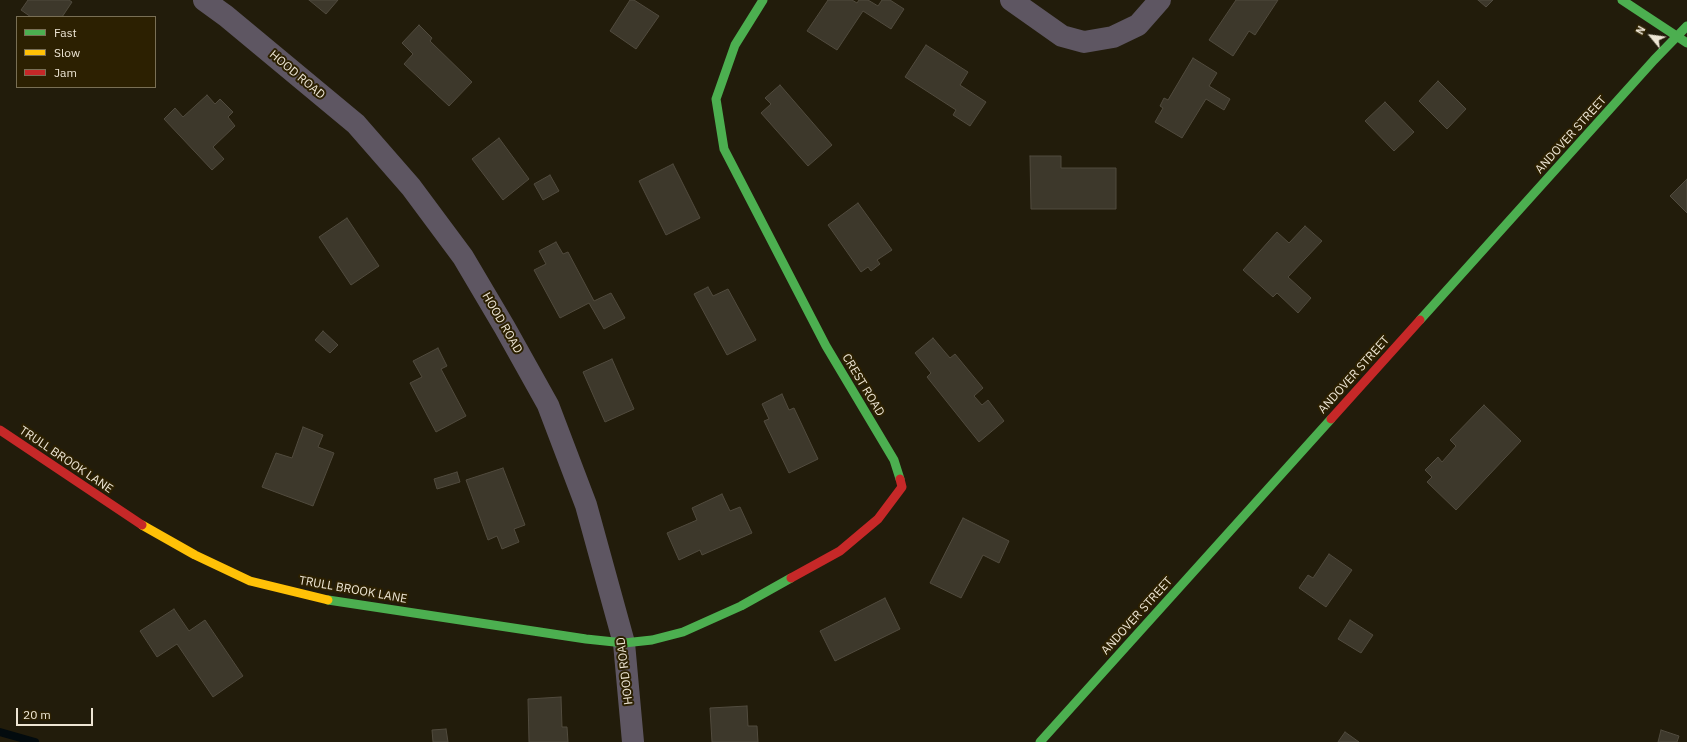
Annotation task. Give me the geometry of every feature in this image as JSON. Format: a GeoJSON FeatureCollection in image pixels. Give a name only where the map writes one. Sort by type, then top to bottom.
{"type":"FeatureCollection","features":[{"type":"Feature","properties":{"kind":"street","name":"HOOD ROAD"},"geometry":{"type":"LineString","coordinates":[[204,0],[226,16],[356,124],[411,187],[463,256],[505,328],[548,405],[586,505],[624,643],[633,742]]}},
{"type":"Feature","properties":{"kind":"street","name":"CREST ROAD"},"geometry":{"type":"LineString","coordinates":[[624,643],[652,640],[683,632],[741,606],[840,551],[878,519],[902,488],[894,460],[826,346],[724,149],[716,99],[735,45],[763,0]]}},
{"type":"Feature","properties":{"kind":"street"},"geometry":{"type":"LineString","coordinates":[[1011,0],[1062,36],[1084,42],[1113,37],[1138,25],[1160,0]]}},
{"type":"Feature","properties":{"kind":"street"},"geometry":{"type":"LineString","coordinates":[[1622,0],[1687,43]]}},
{"type":"Feature","properties":{"kind":"street","name":"ANDOVER STREET"},"geometry":{"type":"LineString","coordinates":[[1040,742],[1654,60],[1687,26]]}},
{"type":"Feature","properties":{"kind":"street","name":"TRULL BROOK LANE"},"geometry":{"type":"LineString","coordinates":[[0,430],[142,524],[195,555],[250,580],[315,598],[624,643]]}},
{"type":"Feature","properties":{"kind":"building"},"geometry":{"type":"Polygon","coordinates":[[[28,0],[69,0],[72,2],[63,16],[30,16],[21,10],[28,0]]]}},
{"type":"Feature","properties":{"kind":"building"},"geometry":{"type":"Polygon","coordinates":[[[309,0],[338,0],[326,14],[309,0]]]}},
{"type":"Feature","properties":{"kind":"building"},"geometry":{"type":"Polygon","coordinates":[[[630,0],[634,0],[659,16],[636,49],[610,31],[630,0]]]}},
{"type":"Feature","properties":{"kind":"building"},"geometry":{"type":"Polygon","coordinates":[[[828,0],[852,0],[857,3],[859,0],[868,0],[878,6],[882,0],[890,0],[904,9],[891,29],[863,11],[837,50],[807,31],[828,0]]]}},
{"type":"Feature","properties":{"kind":"building"},"geometry":{"type":"Polygon","coordinates":[[[1236,0],[1278,0],[1255,35],[1249,31],[1233,56],[1209,40],[1236,0]]]}},
{"type":"Feature","properties":{"kind":"building"},"geometry":{"type":"Polygon","coordinates":[[[1478,0],[1493,0],[1486,7],[1478,0]]]}},
{"type":"Feature","properties":{"kind":"building"},"geometry":{"type":"Polygon","coordinates":[[[419,25],[432,38],[430,41],[472,82],[449,106],[404,64],[413,54],[402,43],[419,25]]]}},
{"type":"Feature","properties":{"kind":"building"},"geometry":{"type":"Polygon","coordinates":[[[926,45],[968,72],[960,85],[986,102],[970,126],[953,115],[956,110],[905,77],[926,45]]]}},
{"type":"Feature","properties":{"kind":"building"},"geometry":{"type":"Polygon","coordinates":[[[1193,58],[1217,73],[1209,86],[1230,99],[1224,110],[1206,99],[1182,138],[1155,122],[1163,108],[1160,106],[1164,98],[1168,100],[1193,58]]]}},
{"type":"Feature","properties":{"kind":"building"},"geometry":{"type":"Polygon","coordinates":[[[1438,81],[1466,109],[1447,129],[1419,101],[1438,81]]]}},
{"type":"Feature","properties":{"kind":"building"},"geometry":{"type":"Polygon","coordinates":[[[780,85],[832,145],[808,166],[761,113],[771,104],[765,98],[780,85]]]}},
{"type":"Feature","properties":{"kind":"building"},"geometry":{"type":"Polygon","coordinates":[[[207,95],[215,104],[220,99],[233,112],[228,117],[235,126],[213,147],[224,159],[212,170],[164,119],[175,108],[183,117],[207,95]]]}},
{"type":"Feature","properties":{"kind":"building"},"geometry":{"type":"Polygon","coordinates":[[[1385,102],[1414,132],[1394,151],[1365,121],[1385,102]]]}},
{"type":"Feature","properties":{"kind":"building"},"geometry":{"type":"Polygon","coordinates":[[[499,138],[529,179],[503,200],[472,159],[499,138]]]}},
{"type":"Feature","properties":{"kind":"building"},"geometry":{"type":"Polygon","coordinates":[[[1030,156],[1061,156],[1061,168],[1116,168],[1116,209],[1031,209],[1030,156]]]}},
{"type":"Feature","properties":{"kind":"building"},"geometry":{"type":"Polygon","coordinates":[[[673,164],[700,218],[666,235],[639,181],[673,164]]]}},
{"type":"Feature","properties":{"kind":"building"},"geometry":{"type":"Polygon","coordinates":[[[550,175],[559,191],[543,200],[534,184],[550,175]]]}},
{"type":"Feature","properties":{"kind":"building"},"geometry":{"type":"Polygon","coordinates":[[[1687,179],[1687,213],[1670,196],[1687,179]]]}},
{"type":"Feature","properties":{"kind":"building"},"geometry":{"type":"Polygon","coordinates":[[[858,203],[892,250],[877,260],[880,264],[871,271],[868,267],[861,272],[828,225],[858,203]]]}},
{"type":"Feature","properties":{"kind":"building"},"geometry":{"type":"Polygon","coordinates":[[[347,218],[379,266],[351,285],[319,237],[347,218]]]}},
{"type":"Feature","properties":{"kind":"building"},"geometry":{"type":"Polygon","coordinates":[[[1305,226],[1322,241],[1288,277],[1311,298],[1298,313],[1277,293],[1273,297],[1243,270],[1277,232],[1289,243],[1305,226]]]}},
{"type":"Feature","properties":{"kind":"building"},"geometry":{"type":"Polygon","coordinates":[[[556,242],[563,254],[568,252],[594,301],[611,293],[625,318],[604,329],[589,303],[560,318],[534,270],[546,264],[539,251],[556,242]]]}},
{"type":"Feature","properties":{"kind":"building"},"geometry":{"type":"Polygon","coordinates":[[[708,287],[713,296],[728,289],[756,340],[727,355],[694,294],[708,287]]]}},
{"type":"Feature","properties":{"kind":"building"},"geometry":{"type":"Polygon","coordinates":[[[323,331],[338,345],[330,353],[315,340],[323,331]]]}},
{"type":"Feature","properties":{"kind":"building"},"geometry":{"type":"Polygon","coordinates":[[[933,338],[950,358],[955,354],[983,388],[974,396],[982,405],[988,400],[1004,421],[979,442],[927,377],[931,373],[915,353],[933,338]]]}},
{"type":"Feature","properties":{"kind":"building"},"geometry":{"type":"Polygon","coordinates":[[[438,348],[447,366],[441,369],[466,416],[436,432],[410,383],[422,377],[413,361],[438,348]]]}},
{"type":"Feature","properties":{"kind":"building"},"geometry":{"type":"Polygon","coordinates":[[[612,359],[634,409],[605,422],[583,372],[612,359]]]}},
{"type":"Feature","properties":{"kind":"building"},"geometry":{"type":"Polygon","coordinates":[[[782,394],[789,410],[794,408],[818,459],[789,473],[764,421],[769,419],[762,404],[782,394]]]}},
{"type":"Feature","properties":{"kind":"building"},"geometry":{"type":"Polygon","coordinates":[[[1484,405],[1521,441],[1456,510],[1427,482],[1432,477],[1425,470],[1438,457],[1442,462],[1456,446],[1450,440],[1484,405]]]}},
{"type":"Feature","properties":{"kind":"building"},"geometry":{"type":"Polygon","coordinates":[[[303,427],[323,435],[318,447],[334,453],[313,506],[262,487],[276,453],[292,458],[303,427]]]}},
{"type":"Feature","properties":{"kind":"building"},"geometry":{"type":"Polygon","coordinates":[[[503,468],[525,525],[514,529],[519,542],[502,549],[497,536],[488,540],[466,480],[503,468]]]}},
{"type":"Feature","properties":{"kind":"building"},"geometry":{"type":"Polygon","coordinates":[[[457,472],[460,482],[437,489],[434,479],[457,472]]]}},
{"type":"Feature","properties":{"kind":"building"},"geometry":{"type":"Polygon","coordinates":[[[722,494],[730,511],[740,507],[752,533],[702,555],[700,550],[679,560],[667,533],[697,520],[692,508],[722,494]]]}},
{"type":"Feature","properties":{"kind":"building"},"geometry":{"type":"Polygon","coordinates":[[[963,518],[1009,541],[999,563],[983,555],[961,598],[930,583],[963,518]]]}},
{"type":"Feature","properties":{"kind":"building"},"geometry":{"type":"Polygon","coordinates":[[[1329,554],[1352,570],[1326,607],[1299,588],[1308,575],[1313,578],[1329,554]]]}},
{"type":"Feature","properties":{"kind":"building"},"geometry":{"type":"Polygon","coordinates":[[[885,598],[900,629],[835,661],[820,631],[885,598]]]}},
{"type":"Feature","properties":{"kind":"building"},"geometry":{"type":"Polygon","coordinates":[[[174,609],[189,631],[205,620],[243,676],[213,697],[177,644],[157,657],[140,631],[174,609]]]}},
{"type":"Feature","properties":{"kind":"building"},"geometry":{"type":"Polygon","coordinates":[[[1350,620],[1373,635],[1361,653],[1338,639],[1350,620]]]}},
{"type":"Feature","properties":{"kind":"building"},"geometry":{"type":"Polygon","coordinates":[[[561,697],[562,727],[567,727],[568,742],[529,742],[528,699],[561,697]]]}},
{"type":"Feature","properties":{"kind":"building"},"geometry":{"type":"Polygon","coordinates":[[[747,706],[748,726],[757,726],[758,742],[712,742],[710,708],[747,706]]]}},
{"type":"Feature","properties":{"kind":"building"},"geometry":{"type":"Polygon","coordinates":[[[446,729],[448,742],[433,742],[432,730],[446,729]]]}},
{"type":"Feature","properties":{"kind":"building"},"geometry":{"type":"Polygon","coordinates":[[[1661,730],[1679,736],[1677,742],[1658,742],[1661,730]]]}},
{"type":"Feature","properties":{"kind":"building"},"geometry":{"type":"Polygon","coordinates":[[[1345,732],[1359,742],[1338,742],[1345,732]]]}},
{"type":"Feature","properties":{"kind":"waterway"},"geometry":{"type":"LineString","coordinates":[[0,732],[35,742]]}},
{"type":"Feature","properties":{"kind":"traffic: fast"},"geometry":{"type":"LineString","coordinates":[[763,0],[735,45],[716,99],[724,149],[826,346],[894,460],[900,479]]}},
{"type":"Feature","properties":{"kind":"traffic: fast"},"geometry":{"type":"LineString","coordinates":[[1622,0],[1687,43]]}},
{"type":"Feature","properties":{"kind":"traffic: fast"},"geometry":{"type":"LineString","coordinates":[[1420,320],[1654,60],[1687,26]]}},
{"type":"Feature","properties":{"kind":"traffic: fast"},"geometry":{"type":"LineString","coordinates":[[1040,742],[1331,419]]}},
{"type":"Feature","properties":{"kind":"traffic: fast"},"geometry":{"type":"LineString","coordinates":[[328,600],[586,639],[624,643],[652,640],[683,632],[741,606],[791,578]]}},
{"type":"Feature","properties":{"kind":"traffic: slow"},"geometry":{"type":"LineString","coordinates":[[142,525],[195,555],[250,581],[328,600]]}},
{"type":"Feature","properties":{"kind":"traffic: jam"},"geometry":{"type":"LineString","coordinates":[[1331,419],[1420,320]]}},
{"type":"Feature","properties":{"kind":"traffic: jam"},"geometry":{"type":"LineString","coordinates":[[0,430],[142,525]]}},
{"type":"Feature","properties":{"kind":"traffic: jam"},"geometry":{"type":"LineString","coordinates":[[791,578],[840,551],[878,519],[902,487],[900,479]]}}]}
